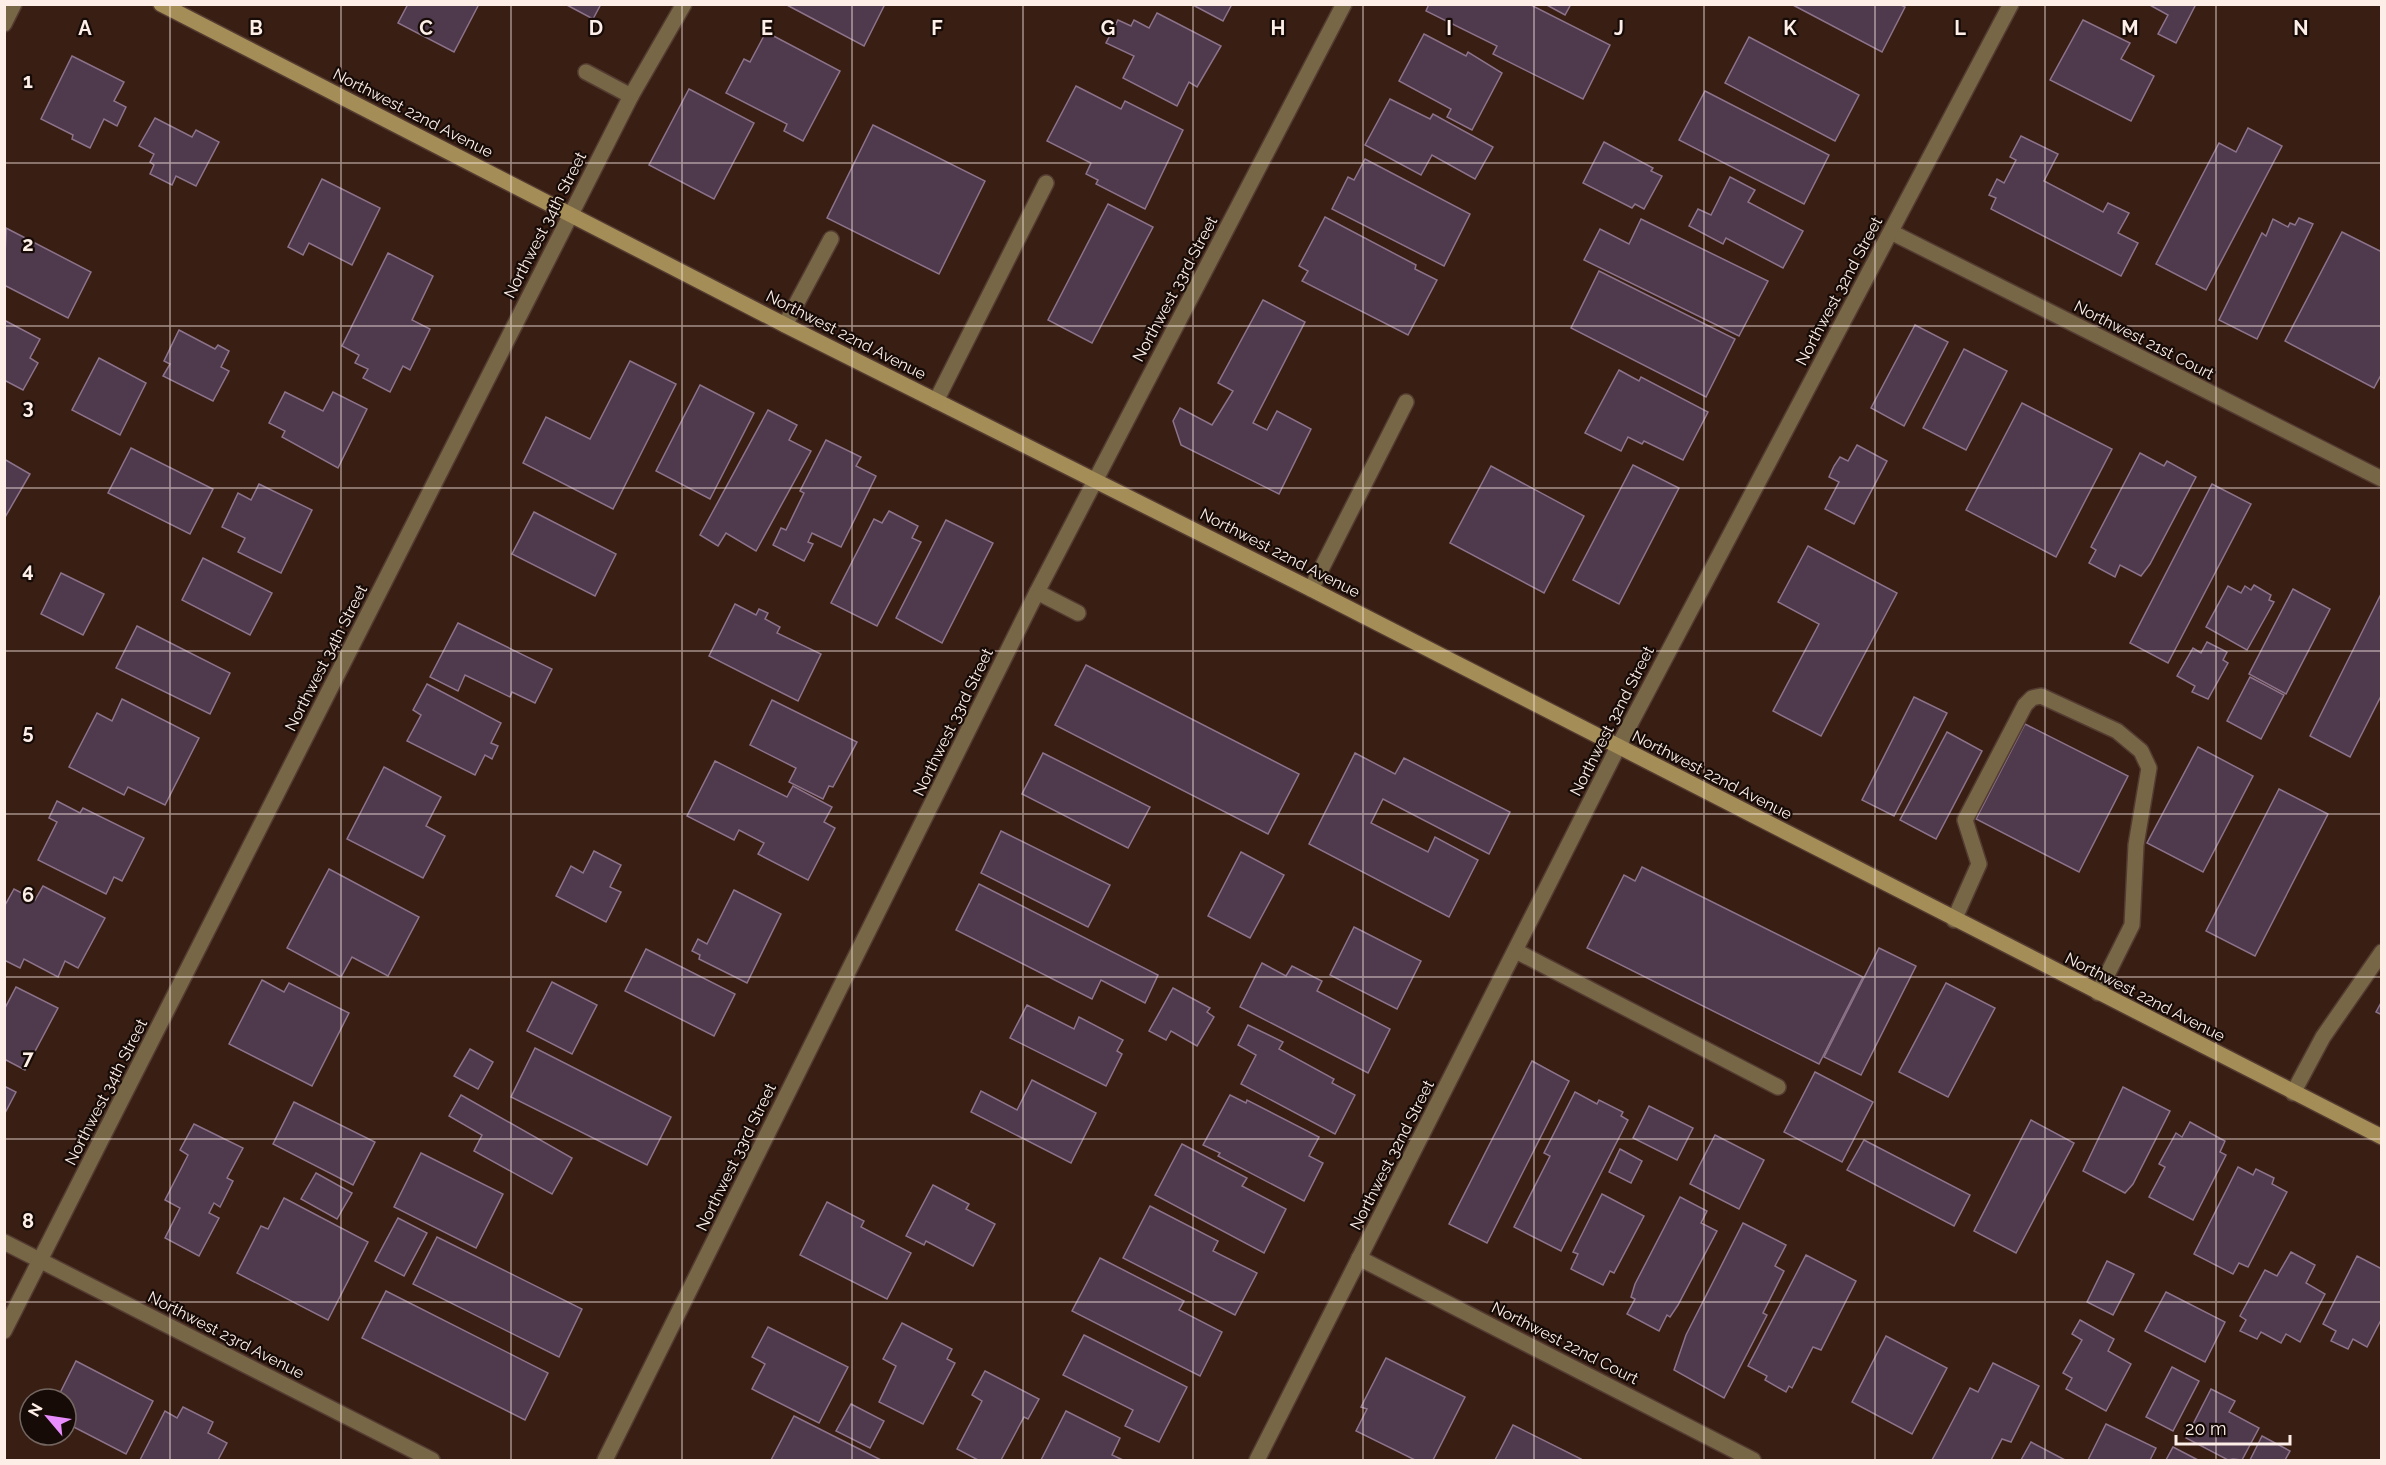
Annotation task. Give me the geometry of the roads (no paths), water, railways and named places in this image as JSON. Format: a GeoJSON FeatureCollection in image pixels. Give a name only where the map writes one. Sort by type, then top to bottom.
{"type":"FeatureCollection","features":[{"type":"Feature","properties":{"kind":"main road","name":"Northwest 22nd Avenue"},"geometry":{"type":"LineString","coordinates":[[160,4],[785,326],[1311,589],[2382,1137]]}},
{"type":"Feature","properties":{"kind":"street"},"geometry":{"type":"LineString","coordinates":[[4,24],[14,4]]}},
{"type":"Feature","properties":{"kind":"street","name":"Northwest 34th Street"},"geometry":{"type":"LineString","coordinates":[[4,1331],[631,96],[684,4]]}},
{"type":"Feature","properties":{"kind":"street","name":"Northwest 33rd Street"},"geometry":{"type":"LineString","coordinates":[[605,1461],[1037,592],[1344,4]]}},
{"type":"Feature","properties":{"kind":"street","name":"Northwest 32nd Street"},"geometry":{"type":"LineString","coordinates":[[1257,1461],[1618,747],[2011,4]]}},
{"type":"Feature","properties":{"kind":"street"},"geometry":{"type":"LineString","coordinates":[[586,72],[631,96]]}},
{"type":"Feature","properties":{"kind":"street"},"geometry":{"type":"LineString","coordinates":[[936,400],[1046,183]]}},
{"type":"Feature","properties":{"kind":"street","name":"Northwest 21st Court"},"geometry":{"type":"LineString","coordinates":[[1891,232],[2382,479]]}},
{"type":"Feature","properties":{"kind":"street"},"geometry":{"type":"LineString","coordinates":[[785,326],[831,239]]}},
{"type":"Feature","properties":{"kind":"street"},"geometry":{"type":"LineString","coordinates":[[1311,589],[1406,402]]}},
{"type":"Feature","properties":{"kind":"street"},"geometry":{"type":"LineString","coordinates":[[1037,592],[1077,614]]}},
{"type":"Feature","properties":{"kind":"street"},"geometry":{"type":"LineString","coordinates":[[1954,920],[1979,864],[1965,820],[2025,705],[2032,698],[2041,696],[2117,731],[2141,751],[2149,768],[2136,845],[2132,926],[2098,993]]}},
{"type":"Feature","properties":{"kind":"street"},"geometry":{"type":"LineString","coordinates":[[1516,951],[1778,1087]]}},
{"type":"Feature","properties":{"kind":"street"},"geometry":{"type":"LineString","coordinates":[[2293,1093],[2323,1037],[2382,952]]}},
{"type":"Feature","properties":{"kind":"street","name":"Northwest 23rd Avenue"},"geometry":{"type":"LineString","coordinates":[[4,1242],[432,1461]]}},
{"type":"Feature","properties":{"kind":"street","name":"Northwest 22nd Court"},"geometry":{"type":"LineString","coordinates":[[1359,1258],[1753,1461]]}}]}
